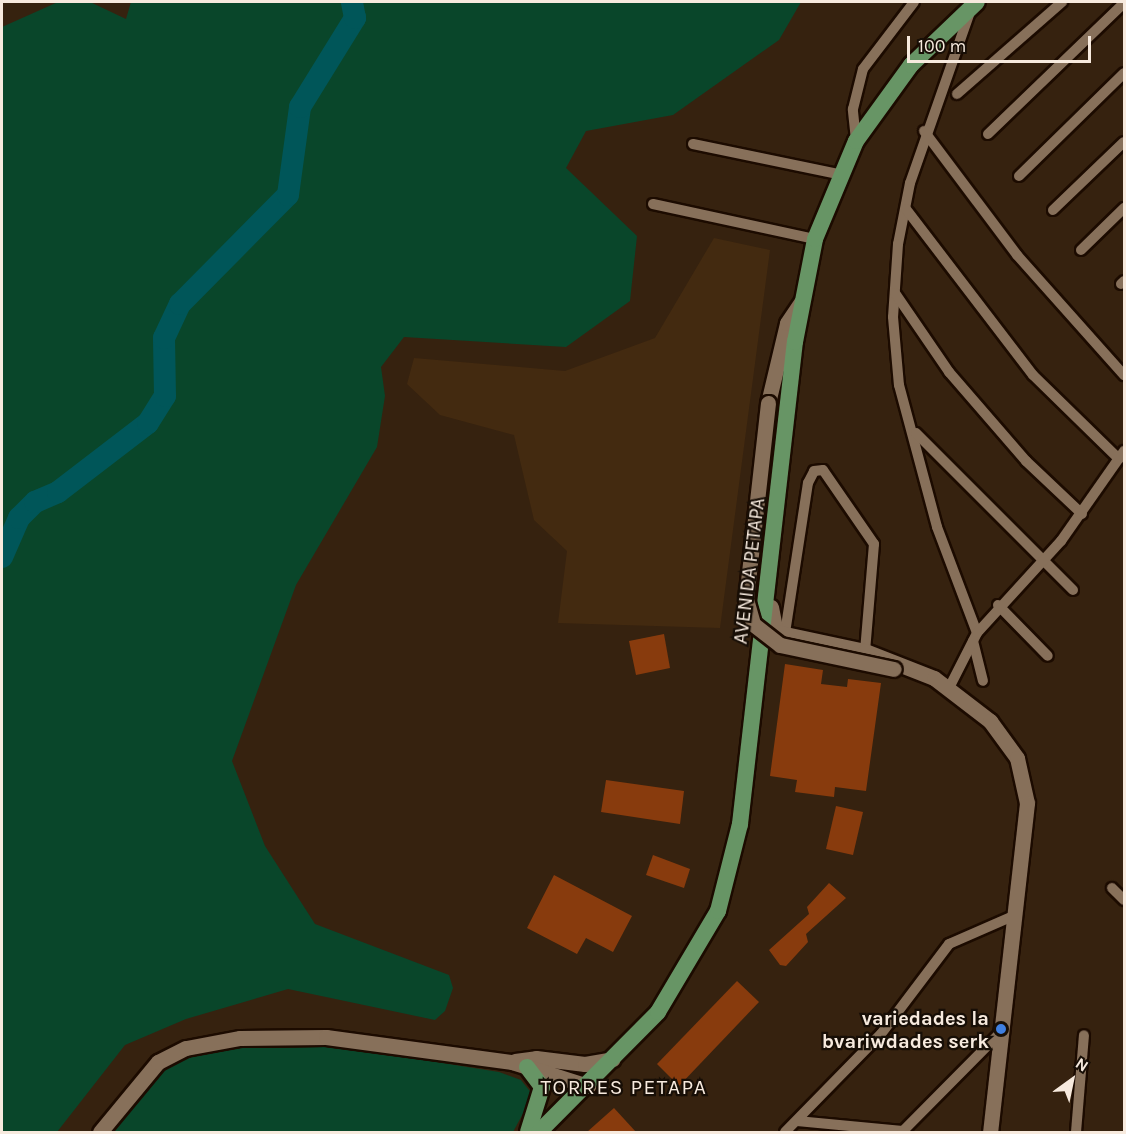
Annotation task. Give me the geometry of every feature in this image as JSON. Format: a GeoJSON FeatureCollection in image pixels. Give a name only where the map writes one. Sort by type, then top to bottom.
{"type":"FeatureCollection","features":[{"type":"Feature","properties":{"kind":"main road","name":"AVENIDA PETAPA"},"geometry":{"type":"LineString","coordinates":[[539,1132],[620,1057],[692,961],[728,882],[767,599],[801,303],[815,238],[838,174],[856,141],[905,72],[975,4]]}},
{"type":"Feature","properties":{"kind":"main road"},"geometry":{"type":"LineString","coordinates":[[801,303],[784,332],[768,403],[747,598],[750,617],[762,636],[780,645],[934,678]]}},
{"type":"Feature","properties":{"kind":"main road"},"geometry":{"type":"LineString","coordinates":[[767,599],[772,628],[865,651],[934,678],[949,688],[1001,733],[1024,780],[1027,803],[990,1132]]}},
{"type":"Feature","properties":{"kind":"main road"},"geometry":{"type":"LineString","coordinates":[[100,1132],[147,1070],[170,1054],[214,1041],[326,1037],[520,1064],[588,1086]]}},
{"type":"Feature","properties":{"kind":"main road"},"geometry":{"type":"LineString","coordinates":[[520,1064],[536,1058],[585,1064],[620,1057]]}},
{"type":"Feature","properties":{"kind":"main road"},"geometry":{"type":"LineString","coordinates":[[520,1064],[542,1087],[528,1132]]}},
{"type":"Feature","properties":{"kind":"street"},"geometry":{"type":"LineString","coordinates":[[856,141],[853,109],[863,69],[914,2]]}},
{"type":"Feature","properties":{"kind":"street"},"geometry":{"type":"LineString","coordinates":[[957,94],[1062,2]]}},
{"type":"Feature","properties":{"kind":"street"},"geometry":{"type":"LineString","coordinates":[[988,134],[1123,3]]}},
{"type":"Feature","properties":{"kind":"street"},"geometry":{"type":"LineString","coordinates":[[975,4],[924,131],[906,209],[895,293],[899,385],[916,433],[937,527],[975,637],[983,681]]}},
{"type":"Feature","properties":{"kind":"street"},"geometry":{"type":"LineString","coordinates":[[1019,176],[1125,73]]}},
{"type":"Feature","properties":{"kind":"street"},"geometry":{"type":"LineString","coordinates":[[924,131],[1017,255],[1125,375]]}},
{"type":"Feature","properties":{"kind":"street"},"geometry":{"type":"LineString","coordinates":[[1053,210],[1125,141]]}},
{"type":"Feature","properties":{"kind":"street"},"geometry":{"type":"LineString","coordinates":[[693,144],[838,174]]}},
{"type":"Feature","properties":{"kind":"street"},"geometry":{"type":"LineString","coordinates":[[653,204],[815,238]]}},
{"type":"Feature","properties":{"kind":"street"},"geometry":{"type":"LineString","coordinates":[[1081,250],[1125,208]]}},
{"type":"Feature","properties":{"kind":"street"},"geometry":{"type":"LineString","coordinates":[[906,209],[1033,375],[1122,455],[1082,514],[998,606],[975,637],[949,688]]}},
{"type":"Feature","properties":{"kind":"street"},"geometry":{"type":"LineString","coordinates":[[895,293],[949,372],[1026,461],[1082,514]]}},
{"type":"Feature","properties":{"kind":"street"},"geometry":{"type":"LineString","coordinates":[[916,433],[1038,560],[1072,590]]}},
{"type":"Feature","properties":{"kind":"street"},"geometry":{"type":"LineString","coordinates":[[785,633],[808,483],[814,471],[821,470],[874,544],[865,651]]}},
{"type":"Feature","properties":{"kind":"street"},"geometry":{"type":"LineString","coordinates":[[998,606],[1048,656]]}},
{"type":"Feature","properties":{"kind":"street"},"geometry":{"type":"LineString","coordinates":[[1112,888],[1125,900]]}},
{"type":"Feature","properties":{"kind":"street"},"geometry":{"type":"LineString","coordinates":[[785,1132],[881,1034],[949,944],[1013,916]]}},
{"type":"Feature","properties":{"kind":"street"},"geometry":{"type":"LineString","coordinates":[[797,1121],[903,1132],[1000,1034]]}},
{"type":"Feature","properties":{"kind":"street"},"geometry":{"type":"LineString","coordinates":[[1076,1132],[1084,1035]]}},
{"type":"Feature","properties":{"kind":"shaded area"},"geometry":{"type":"Polygon","coordinates":[[[714,238],[770,250],[720,628],[558,623],[567,551],[534,520],[514,435],[440,415],[407,384],[414,358],[565,371],[655,338],[714,238]]]}},
{"type":"Feature","properties":{"kind":"green space"},"geometry":{"type":"Polygon","coordinates":[[[58,2],[90,2],[126,19],[131,2],[801,2],[779,40],[673,115],[586,131],[566,168],[637,236],[630,301],[566,347],[404,337],[381,367],[385,396],[377,447],[296,585],[232,761],[265,846],[315,924],[449,975],[453,988],[445,1011],[435,1020],[288,989],[186,1019],[125,1045],[57,1132],[2,1132],[2,27],[58,2]]]}},
{"type":"Feature","properties":{"kind":"green space"},"geometry":{"type":"Polygon","coordinates":[[[329,1045],[499,1072],[521,1080],[533,1095],[513,1132],[100,1132],[125,1096],[186,1048],[329,1045]]]}},
{"type":"Feature","properties":{"kind":"building"},"geometry":{"type":"Polygon","coordinates":[[[664,634],[670,668],[636,675],[629,641],[664,634]]]}},
{"type":"Feature","properties":{"kind":"building"},"geometry":{"type":"Polygon","coordinates":[[[785,664],[823,670],[821,684],[847,687],[848,679],[881,683],[866,791],[835,787],[834,797],[795,792],[797,780],[770,776],[785,664]]]}},
{"type":"Feature","properties":{"kind":"building"},"geometry":{"type":"Polygon","coordinates":[[[606,780],[684,791],[680,824],[601,812],[606,780]]]}},
{"type":"Feature","properties":{"kind":"building"},"geometry":{"type":"Polygon","coordinates":[[[836,806],[863,812],[853,855],[826,849],[836,806]]]}},
{"type":"Feature","properties":{"kind":"building"},"geometry":{"type":"Polygon","coordinates":[[[653,855],[690,869],[684,888],[646,875],[653,855]]]}},
{"type":"Feature","properties":{"kind":"building"},"geometry":{"type":"Polygon","coordinates":[[[554,875],[632,916],[613,952],[586,938],[577,954],[527,928],[554,875]]]}},
{"type":"Feature","properties":{"kind":"building"},"geometry":{"type":"Polygon","coordinates":[[[829,883],[846,898],[806,934],[808,942],[786,966],[780,965],[769,950],[809,914],[807,907],[829,883]]]}},
{"type":"Feature","properties":{"kind":"building"},"geometry":{"type":"Polygon","coordinates":[[[737,981],[759,1002],[679,1086],[657,1064],[737,981]]]}},
{"type":"Feature","properties":{"kind":"building"},"geometry":{"type":"Polygon","coordinates":[[[614,1108],[636,1132],[587,1132],[614,1108]]]}},
{"type":"Feature","properties":{"kind":"waterway"},"geometry":{"type":"LineString","coordinates":[[2,557],[19,518],[35,502],[58,492],[148,423],[165,396],[164,338],[180,304],[288,195],[300,107],[355,18],[352,2]]}},
{"type":"Feature","properties":{"kind":"place","name":"variedades la bvariwdades serk"},"geometry":{"type":"Point","coordinates":[1001,1029]}},
{"type":"Feature","properties":{"kind":"district","name":"TORRES PETAPA"},"geometry":{"type":"Point","coordinates":[624,1087]}}]}
